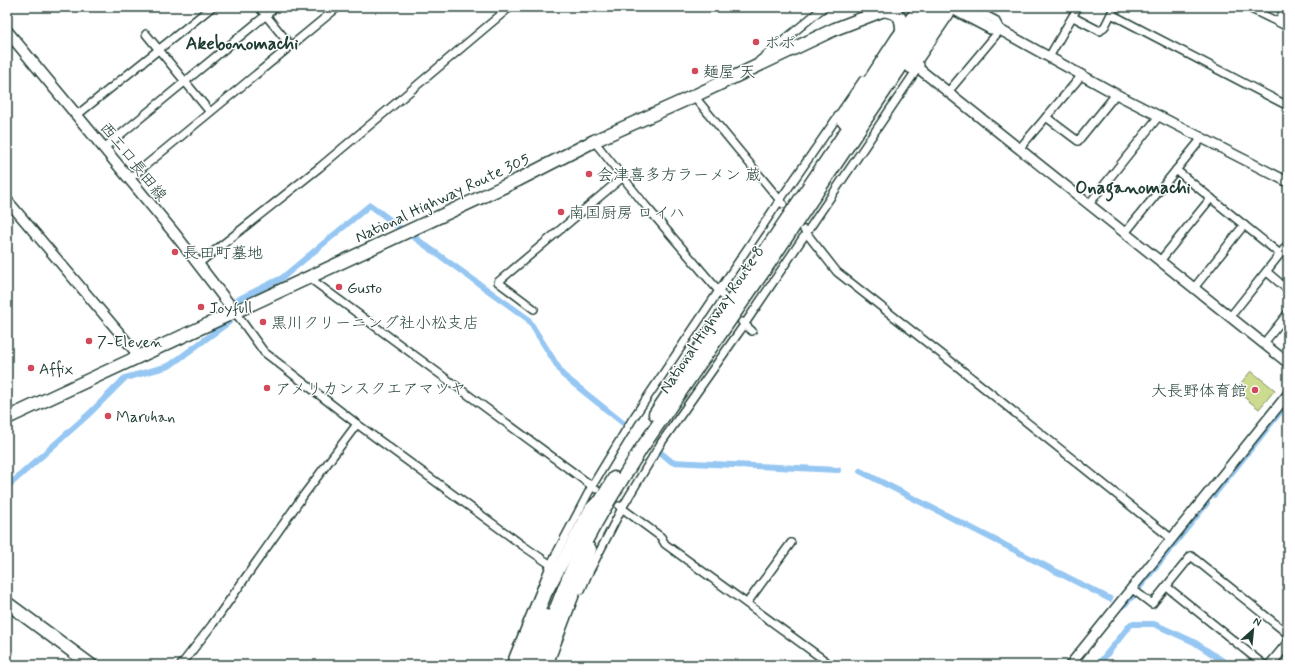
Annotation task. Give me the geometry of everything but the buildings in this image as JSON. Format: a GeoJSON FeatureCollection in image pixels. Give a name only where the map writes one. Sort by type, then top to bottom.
{"type":"FeatureCollection","features":[{"type":"Feature","properties":{"kind":"main road"},"geometry":{"type":"LineString","coordinates":[[753,269],[794,196],[887,53],[920,7]]}},
{"type":"Feature","properties":{"kind":"main road","name":"National Highway Route 8"},"geometry":{"type":"LineString","coordinates":[[528,665],[538,633],[568,564],[607,498],[768,265],[930,7]]}},
{"type":"Feature","properties":{"kind":"main road"},"geometry":{"type":"LineString","coordinates":[[768,265],[777,260],[938,27],[947,8]]}},
{"type":"Feature","properties":{"kind":"main road","name":"National Highway Route 8"},"geometry":{"type":"LineString","coordinates":[[536,665],[551,622],[574,565],[632,448],[753,269],[872,100],[947,8]]}},
{"type":"Feature","properties":{"kind":"main road","name":"National Highway Route 305"},"geometry":{"type":"LineString","coordinates":[[7,418],[518,180],[594,142],[835,29],[888,9]]}},
{"type":"Feature","properties":{"kind":"main road"},"geometry":{"type":"LineString","coordinates":[[888,9],[900,17],[902,22],[902,32]]}},
{"type":"Feature","properties":{"kind":"main road","name":"西二口長田線"},"geometry":{"type":"LineString","coordinates":[[7,31],[104,148],[235,312]]}},
{"type":"Feature","properties":{"kind":"main road"},"geometry":{"type":"LineString","coordinates":[[518,665],[545,594],[591,509],[607,498]]}},
{"type":"Feature","properties":{"kind":"main road"},"geometry":{"type":"LineString","coordinates":[[546,665],[597,530],[607,498]]}},
{"type":"Feature","properties":{"kind":"main road"},"geometry":{"type":"LineString","coordinates":[[7,604],[91,665]]}},
{"type":"Feature","properties":{"kind":"street"},"geometry":{"type":"LineString","coordinates":[[77,115],[212,7]]}},
{"type":"Feature","properties":{"kind":"street"},"geometry":{"type":"LineString","coordinates":[[259,7],[291,46]]}},
{"type":"Feature","properties":{"kind":"street"},"geometry":{"type":"LineString","coordinates":[[104,148],[276,7]]}},
{"type":"Feature","properties":{"kind":"street"},"geometry":{"type":"LineString","coordinates":[[129,179],[338,7]]}},
{"type":"Feature","properties":{"kind":"street"},"geometry":{"type":"LineString","coordinates":[[198,264],[320,167],[510,7]]}},
{"type":"Feature","properties":{"kind":"street"},"geometry":{"type":"LineString","coordinates":[[751,68],[824,7]]}},
{"type":"Feature","properties":{"kind":"street"},"geometry":{"type":"LineString","coordinates":[[1049,57],[1078,7]]}},
{"type":"Feature","properties":{"kind":"street"},"geometry":{"type":"LineString","coordinates":[[1073,17],[1100,31],[1105,26],[1115,7]]}},
{"type":"Feature","properties":{"kind":"street"},"geometry":{"type":"LineString","coordinates":[[1247,7],[1288,26]]}},
{"type":"Feature","properties":{"kind":"street"},"geometry":{"type":"LineString","coordinates":[[1278,22],[1286,7]]}},
{"type":"Feature","properties":{"kind":"street"},"geometry":{"type":"LineString","coordinates":[[947,8],[990,30],[1000,30]]}},
{"type":"Feature","properties":{"kind":"street"},"geometry":{"type":"LineString","coordinates":[[967,9],[1000,30],[1116,94],[1287,179]]}},
{"type":"Feature","properties":{"kind":"street"},"geometry":{"type":"LineString","coordinates":[[1111,14],[1288,106]]}},
{"type":"Feature","properties":{"kind":"street"},"geometry":{"type":"LineString","coordinates":[[510,665],[553,566],[607,498],[661,443],[804,231],[918,68],[933,40],[938,27]]}},
{"type":"Feature","properties":{"kind":"street"},"geometry":{"type":"LineString","coordinates":[[948,92],[1000,30]]}},
{"type":"Feature","properties":{"kind":"street"},"geometry":{"type":"LineString","coordinates":[[146,34],[210,112]]}},
{"type":"Feature","properties":{"kind":"street"},"geometry":{"type":"LineString","coordinates":[[552,665],[581,586],[632,420],[721,295],[822,138],[873,66],[887,53]]}},
{"type":"Feature","properties":{"kind":"street"},"geometry":{"type":"LineString","coordinates":[[918,68],[1288,363]]}},
{"type":"Feature","properties":{"kind":"street"},"geometry":{"type":"LineString","coordinates":[[1020,149],[1082,75]]}},
{"type":"Feature","properties":{"kind":"street"},"geometry":{"type":"LineString","coordinates":[[1046,117],[1078,141],[1116,94]]}},
{"type":"Feature","properties":{"kind":"street"},"geometry":{"type":"LineString","coordinates":[[694,96],[781,202]]}},
{"type":"Feature","properties":{"kind":"street"},"geometry":{"type":"LineString","coordinates":[[1089,204],[1160,116]]}},
{"type":"Feature","properties":{"kind":"street"},"geometry":{"type":"LineString","coordinates":[[1125,233],[1202,138]]}},
{"type":"Feature","properties":{"kind":"street"},"geometry":{"type":"LineString","coordinates":[[594,142],[721,295]]}},
{"type":"Feature","properties":{"kind":"street"},"geometry":{"type":"LineString","coordinates":[[1176,170],[1280,254]]}},
{"type":"Feature","properties":{"kind":"street"},"geometry":{"type":"LineString","coordinates":[[534,309],[498,282],[623,178]]}},
{"type":"Feature","properties":{"kind":"street"},"geometry":{"type":"LineString","coordinates":[[1160,261],[1211,198]]}},
{"type":"Feature","properties":{"kind":"street"},"geometry":{"type":"LineString","coordinates":[[7,200],[139,356]]}},
{"type":"Feature","properties":{"kind":"street"},"geometry":{"type":"LineString","coordinates":[[1194,288],[1244,225]]}},
{"type":"Feature","properties":{"kind":"street"},"geometry":{"type":"LineString","coordinates":[[804,231],[837,272],[1172,539]]}},
{"type":"Feature","properties":{"kind":"street"},"geometry":{"type":"LineString","coordinates":[[1230,317],[1288,244]]}},
{"type":"Feature","properties":{"kind":"street"},"geometry":{"type":"LineString","coordinates":[[1267,272],[1288,290]]}},
{"type":"Feature","properties":{"kind":"street"},"geometry":{"type":"LineString","coordinates":[[308,278],[661,537],[665,544],[831,665]]}},
{"type":"Feature","properties":{"kind":"street"},"geometry":{"type":"LineString","coordinates":[[235,312],[264,352],[357,424],[553,566]]}},
{"type":"Feature","properties":{"kind":"street"},"geometry":{"type":"LineString","coordinates":[[1264,343],[1288,313]]}},
{"type":"Feature","properties":{"kind":"street"},"geometry":{"type":"LineString","coordinates":[[742,323],[752,332]]}},
{"type":"Feature","properties":{"kind":"street"},"geometry":{"type":"LineString","coordinates":[[1070,665],[1288,394]]}},
{"type":"Feature","properties":{"kind":"street"},"geometry":{"type":"LineString","coordinates":[[181,665],[212,625],[302,496],[357,424]]}},
{"type":"Feature","properties":{"kind":"street"},"geometry":{"type":"LineString","coordinates":[[747,603],[791,543]]}},
{"type":"Feature","properties":{"kind":"street"},"geometry":{"type":"LineString","coordinates":[[1131,588],[1152,604],[1191,556],[1288,634]]}},
{"type":"Feature","properties":{"kind":"street"},"geometry":{"type":"LineString","coordinates":[[1166,587],[1264,665]]}},
{"type":"Feature","properties":{"kind":"street"},"geometry":{"type":"LineString","coordinates":[[1270,665],[1288,643]]}},
{"type":"Feature","properties":{"kind":"green space","name":"大長野体育館"},"geometry":{"type":"Polygon","coordinates":[[[1251,371],[1275,390],[1259,409],[1235,390],[1251,371]]]}},
{"type":"Feature","properties":{"kind":"waterway"},"geometry":{"type":"LineString","coordinates":[[235,301],[282,278],[370,205],[398,226]]}},
{"type":"Feature","properties":{"kind":"waterway"},"geometry":{"type":"LineString","coordinates":[[411,235],[528,319],[563,375],[623,423]]}},
{"type":"Feature","properties":{"kind":"waterway"},"geometry":{"type":"LineString","coordinates":[[7,487],[90,413],[125,378],[169,366],[229,322]]}},
{"type":"Feature","properties":{"kind":"waterway"},"geometry":{"type":"LineString","coordinates":[[1214,495],[1288,402]]}},
{"type":"Feature","properties":{"kind":"waterway"},"geometry":{"type":"LineString","coordinates":[[660,452],[672,462],[838,470]]}},
{"type":"Feature","properties":{"kind":"waterway"},"geometry":{"type":"LineString","coordinates":[[860,471],[1110,599]]}},
{"type":"Feature","properties":{"kind":"waterway"},"geometry":{"type":"LineString","coordinates":[[1138,589],[1207,503]]}},
{"type":"Feature","properties":{"kind":"waterway"},"geometry":{"type":"LineString","coordinates":[[1123,606],[1133,596]]}},
{"type":"Feature","properties":{"kind":"waterway"},"geometry":{"type":"LineString","coordinates":[[1098,665],[1131,624],[1154,624],[1194,642],[1229,665]]}},
{"type":"Feature","properties":{"kind":"place","name":"ポポ"},"geometry":{"type":"Point","coordinates":[756,42]}},
{"type":"Feature","properties":{"kind":"place","name":"麺屋 天"},"geometry":{"type":"Point","coordinates":[695,71]}},
{"type":"Feature","properties":{"kind":"place","name":"会津喜多方ラーメン 蔵"},"geometry":{"type":"Point","coordinates":[589,174]}},
{"type":"Feature","properties":{"kind":"place","name":"南国厨房 ロイハ"},"geometry":{"type":"Point","coordinates":[561,212]}},
{"type":"Feature","properties":{"kind":"place","name":"長田町墓地"},"geometry":{"type":"Point","coordinates":[175,252]}},
{"type":"Feature","properties":{"kind":"place","name":"Gusto"},"geometry":{"type":"Point","coordinates":[339,287]}},
{"type":"Feature","properties":{"kind":"place","name":"Joyfull"},"geometry":{"type":"Point","coordinates":[201,307]}},
{"type":"Feature","properties":{"kind":"place","name":"黒川クリーニング社小松支店"},"geometry":{"type":"Point","coordinates":[263,322]}},
{"type":"Feature","properties":{"kind":"place","name":"7-Eleven"},"geometry":{"type":"Point","coordinates":[89,341]}},
{"type":"Feature","properties":{"kind":"place","name":"Affix"},"geometry":{"type":"Point","coordinates":[31,368]}},
{"type":"Feature","properties":{"kind":"place","name":"アメリカンスクエアマツヤ"},"geometry":{"type":"Point","coordinates":[267,388]}},
{"type":"Feature","properties":{"kind":"place","name":"大長野体育館"},"geometry":{"type":"Point","coordinates":[1255,390]}},
{"type":"Feature","properties":{"kind":"place","name":"Maruhan"},"geometry":{"type":"Point","coordinates":[108,416]}},
{"type":"Feature","properties":{"kind":"district","name":"Akebonomachi"},"geometry":{"type":"Point","coordinates":[242,43]}},
{"type":"Feature","properties":{"kind":"district","name":"Onaganomachi"},"geometry":{"type":"Point","coordinates":[1133,187]}}]}
